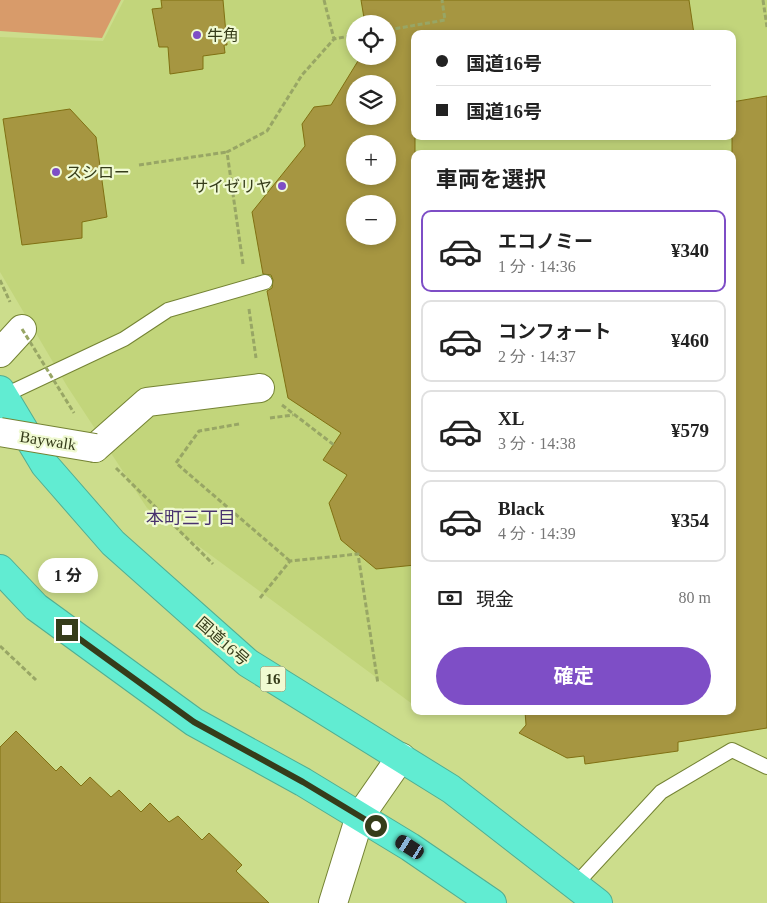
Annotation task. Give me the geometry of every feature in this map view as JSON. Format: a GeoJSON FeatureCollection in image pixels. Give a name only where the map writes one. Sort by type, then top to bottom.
{"type":"FeatureCollection","features":[{"type":"Feature","properties":{"kind":"highway","name":"国道16号"},"geometry":{"type":"LineString","coordinates":[[1,393],[44,465],[113,543],[248,663],[451,789],[576,884],[598,903]]}},
{"type":"Feature","properties":{"kind":"highway"},"geometry":{"type":"LineString","coordinates":[[0,569],[36,607],[194,722],[360,816],[492,903]]}},
{"type":"Feature","properties":{"kind":"street"},"geometry":{"type":"LineString","coordinates":[[0,353],[22,329]]}},
{"type":"Feature","properties":{"kind":"street"},"geometry":{"type":"LineString","coordinates":[[95,448],[147,402],[260,388]]}},
{"type":"Feature","properties":{"kind":"street","name":"Baywalk"},"geometry":{"type":"LineString","coordinates":[[0,432],[95,448]]}},
{"type":"Feature","properties":{"kind":"street"},"geometry":{"type":"LineString","coordinates":[[333,903],[360,816],[401,757]]}},
{"type":"Feature","properties":{"kind":"lane"},"geometry":{"type":"LineString","coordinates":[[1,393],[124,339],[168,310],[265,282]]}},
{"type":"Feature","properties":{"kind":"lane"},"geometry":{"type":"LineString","coordinates":[[576,884],[661,792],[732,750],[767,767]]}},
{"type":"Feature","properties":{"kind":"path"},"geometry":{"type":"LineString","coordinates":[[324,0],[334,39]]}},
{"type":"Feature","properties":{"kind":"path"},"geometry":{"type":"LineString","coordinates":[[396,29],[445,20],[442,0]]}},
{"type":"Feature","properties":{"kind":"path"},"geometry":{"type":"LineString","coordinates":[[762,0],[767,26]]}},
{"type":"Feature","properties":{"kind":"path"},"geometry":{"type":"LineString","coordinates":[[139,165],[227,152],[267,131],[302,75],[334,39],[346,37]]}},
{"type":"Feature","properties":{"kind":"path"},"geometry":{"type":"LineString","coordinates":[[227,152],[244,270]]}},
{"type":"Feature","properties":{"kind":"path"},"geometry":{"type":"LineString","coordinates":[[248,300],[260,388],[334,444]]}},
{"type":"Feature","properties":{"kind":"path"},"geometry":{"type":"LineString","coordinates":[[22,329],[95,448],[213,564]]}},
{"type":"Feature","properties":{"kind":"path"},"geometry":{"type":"LineString","coordinates":[[266,419],[294,414]]}},
{"type":"Feature","properties":{"kind":"path"},"geometry":{"type":"LineString","coordinates":[[248,422],[199,430],[176,463],[290,561]]}},
{"type":"Feature","properties":{"kind":"path"},"geometry":{"type":"LineString","coordinates":[[260,598],[290,561],[358,554],[378,684]]}},
{"type":"Feature","properties":{"kind":"path"},"geometry":{"type":"LineString","coordinates":[[0,645],[36,680]]}},
{"type":"Feature","properties":{"kind":"shaded area"},"geometry":{"type":"Polygon","coordinates":[[[0,0],[121,0],[102,38],[0,31],[0,0]]]}},
{"type":"Feature","properties":{"kind":"shaded area"},"geometry":{"type":"Polygon","coordinates":[[[124,0],[767,0],[767,639],[736,209],[736,150],[411,150],[411,703],[147,508],[67,386],[0,272],[0,37],[103,41],[124,0]]]}},
{"type":"Feature","properties":{"kind":"building","name":"牛角"},"geometry":{"type":"Polygon","coordinates":[[[161,0],[223,0],[227,45],[224,45],[225,53],[203,56],[203,69],[170,74],[168,47],[159,47],[152,9],[162,8],[161,0]]]}},
{"type":"Feature","properties":{"kind":"building"},"geometry":{"type":"Polygon","coordinates":[[[361,0],[689,0],[693,30],[411,30],[411,140],[415,140],[415,150],[411,150],[411,565],[376,569],[341,540],[329,503],[347,475],[323,460],[341,433],[288,398],[267,291],[272,288],[273,280],[271,275],[263,274],[252,212],[305,146],[302,124],[314,107],[331,105],[346,80],[346,125],[396,125],[396,75],[349,75],[355,65],[396,65],[396,15],[364,15],[361,0]]]}},
{"type":"Feature","properties":{"kind":"building"},"geometry":{"type":"Polygon","coordinates":[[[767,96],[767,728],[678,742],[678,751],[585,764],[584,756],[567,758],[519,733],[526,725],[525,715],[736,715],[736,150],[732,150],[732,140],[736,140],[736,101],[767,96]]]}},
{"type":"Feature","properties":{"kind":"building","name":"スシロー"},"geometry":{"type":"Polygon","coordinates":[[[70,109],[96,137],[107,217],[82,222],[82,238],[22,245],[3,119],[70,109]]]}},
{"type":"Feature","properties":{"kind":"building"},"geometry":{"type":"Polygon","coordinates":[[[16,731],[56,771],[61,766],[81,786],[90,777],[111,797],[119,790],[141,812],[150,803],[169,822],[178,816],[202,840],[209,833],[242,865],[236,871],[269,903],[0,903],[0,747],[16,731]]]}},
{"type":"Feature","properties":{"kind":"place","name":"牛角"},"geometry":{"type":"Point","coordinates":[197,35]}},
{"type":"Feature","properties":{"kind":"place","name":"スシロー"},"geometry":{"type":"Point","coordinates":[56,172]}},
{"type":"Feature","properties":{"kind":"place","name":"サイゼリヤ"},"geometry":{"type":"Point","coordinates":[282,186]}},
{"type":"Feature","properties":{"kind":"district","name":"本町三丁目"},"geometry":{"type":"Point","coordinates":[191,518]}},
{"type":"Feature","properties":{"kind":"route"},"geometry":{"type":"LineString","coordinates":[[67,630],[194,722],[303,782],[376,826]]}}]}
